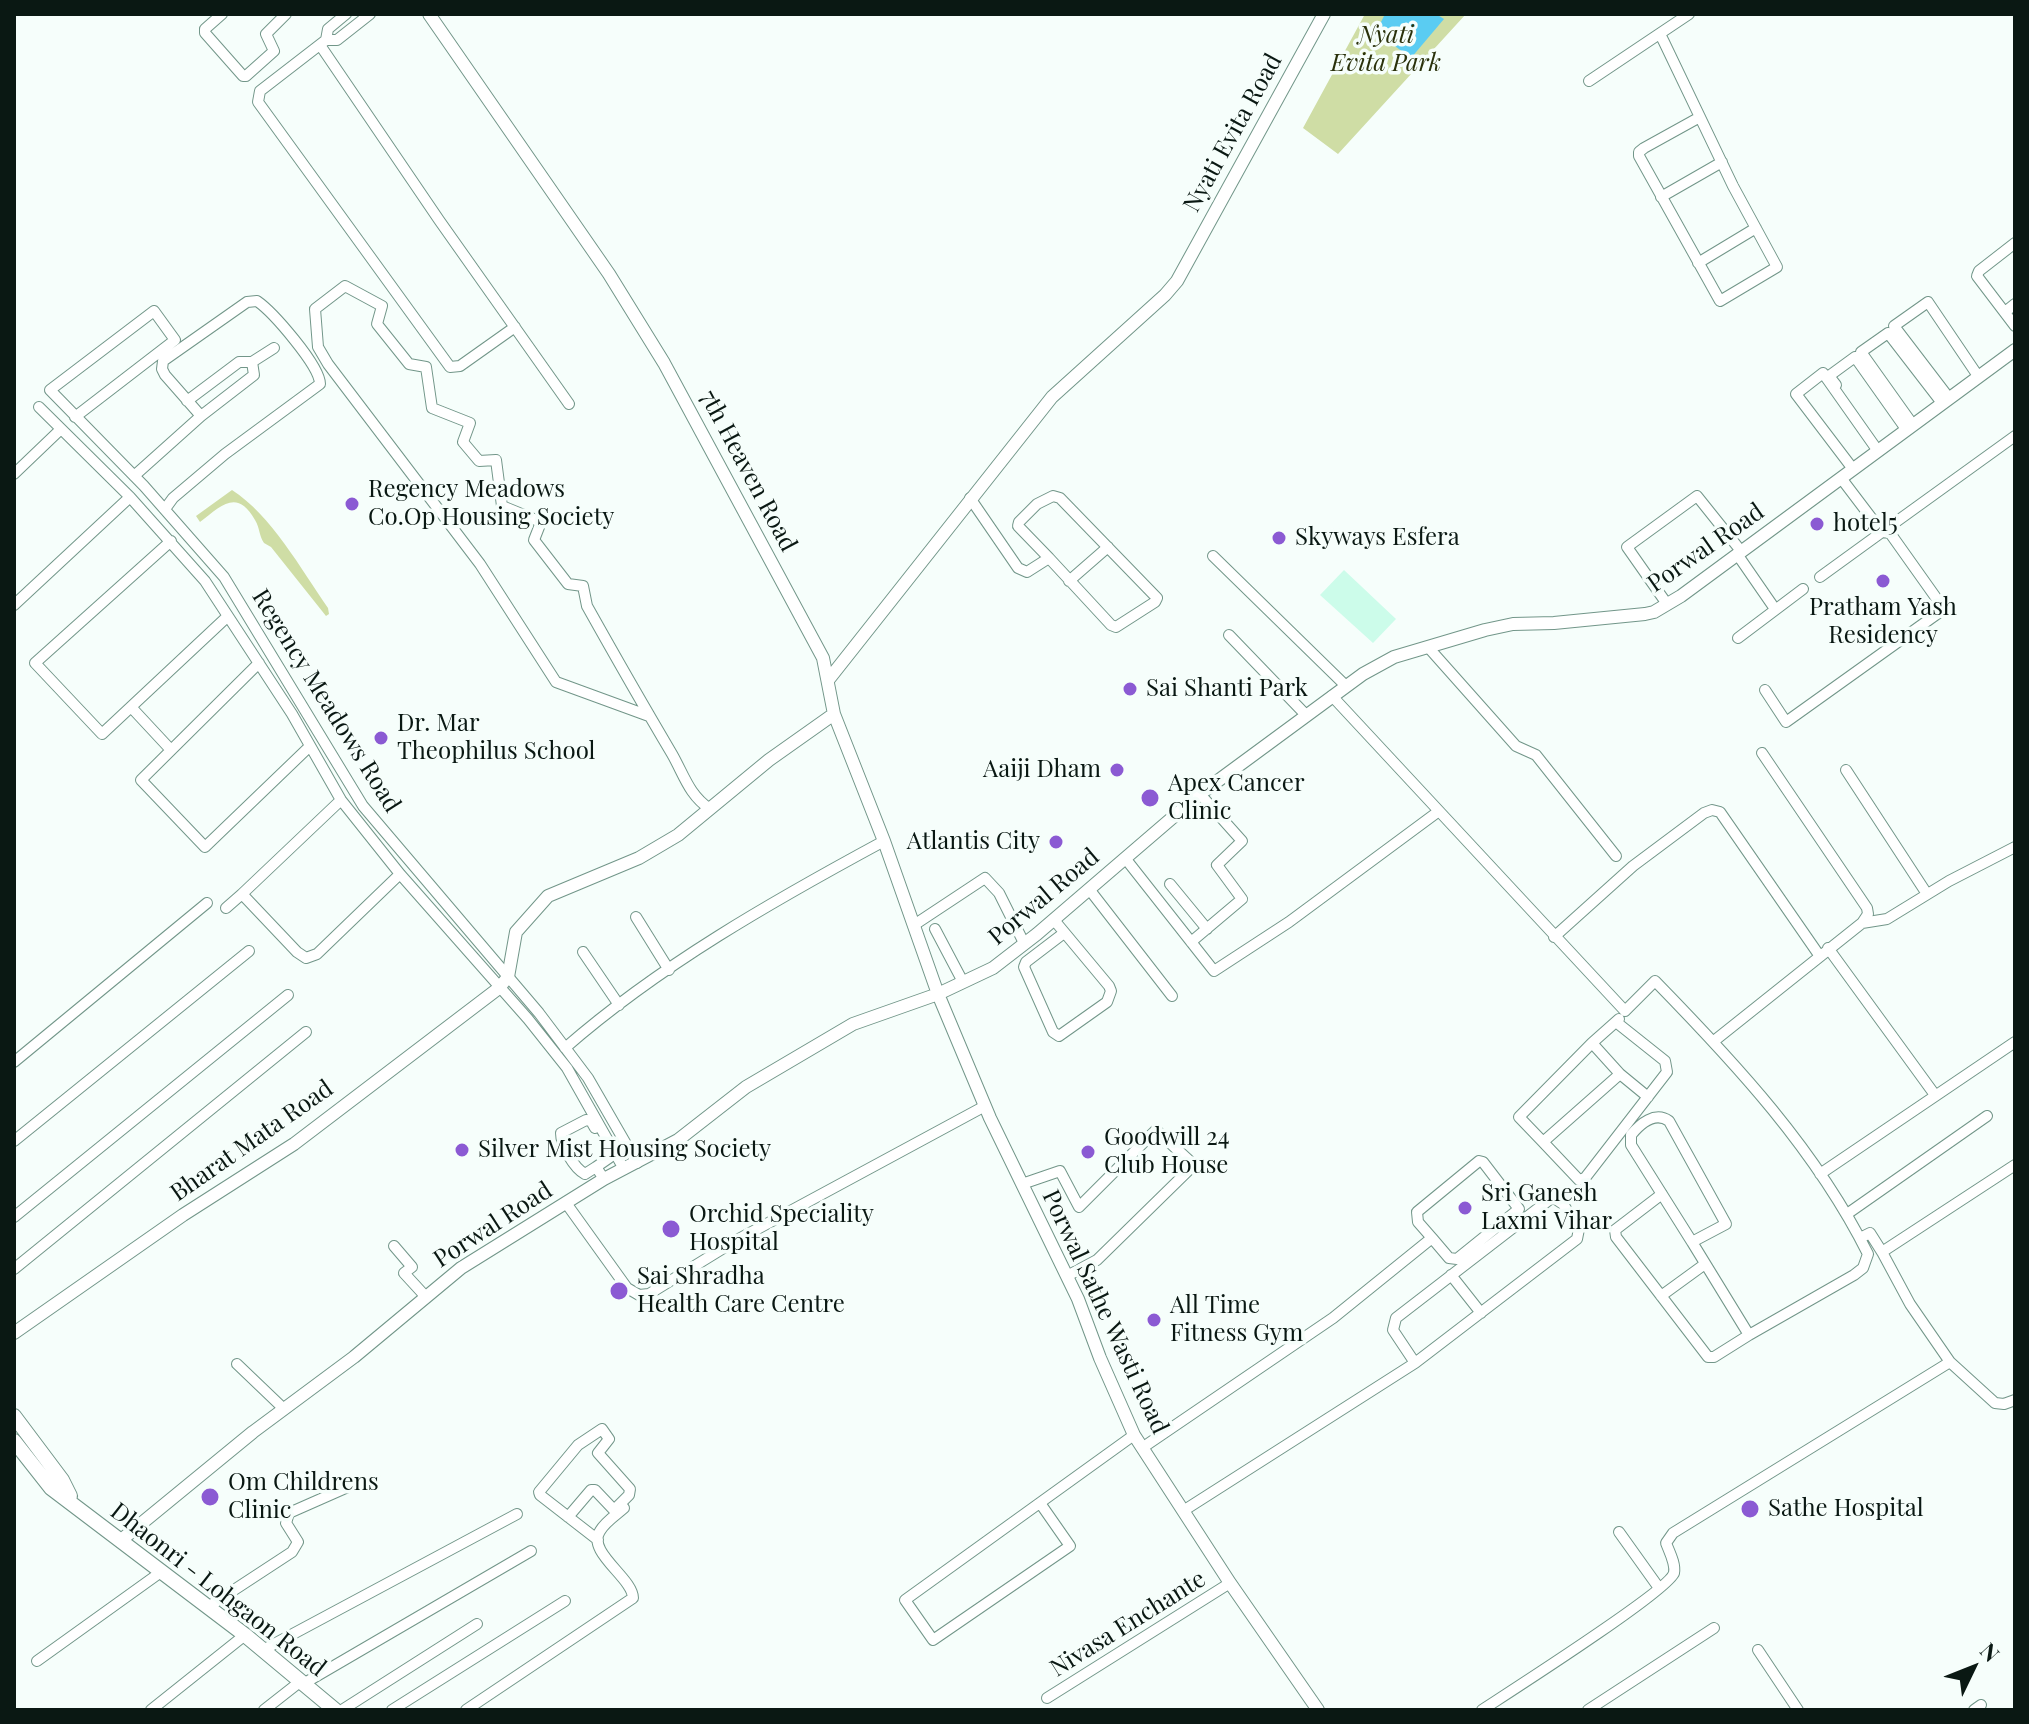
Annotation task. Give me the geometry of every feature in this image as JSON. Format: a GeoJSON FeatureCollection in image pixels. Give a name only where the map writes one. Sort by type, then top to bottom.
{"type":"FeatureCollection","features":[{"type":"Feature","properties":{"kind":"main road","name":"Dhaonri - Lohgaon Road"},"geometry":{"type":"LineString","coordinates":[[14,1416],[17,1435],[51,1488],[72,1500],[120,1541],[245,1635],[335,1710]]}},
{"type":"Feature","properties":{"kind":"street"},"geometry":{"type":"LineString","coordinates":[[222,14],[205,29],[205,33],[246,76],[274,51],[266,34],[286,14]]}},
{"type":"Feature","properties":{"kind":"street"},"geometry":{"type":"LineString","coordinates":[[323,42],[328,29],[346,14]]}},
{"type":"Feature","properties":{"kind":"street"},"geometry":{"type":"LineString","coordinates":[[370,14],[337,40],[323,42],[260,91],[257,97],[261,106],[450,367],[460,366],[515,327]]}},
{"type":"Feature","properties":{"kind":"street","name":"7th Heaven Road"},"geometry":{"type":"LineString","coordinates":[[429,14],[609,274],[664,363],[816,644],[829,679],[834,714],[884,841],[938,994]]}},
{"type":"Feature","properties":{"kind":"street","name":"Nyati Evita Road"},"geometry":{"type":"LineString","coordinates":[[829,679],[1052,397],[1165,295],[1191,260],[1324,14]]}},
{"type":"Feature","properties":{"kind":"street"},"geometry":{"type":"LineString","coordinates":[[1589,81],[1689,14]]}},
{"type":"Feature","properties":{"kind":"street"},"geometry":{"type":"LineString","coordinates":[[1660,34],[1777,267],[1720,301],[1639,156],[1639,152],[1700,117]]}},
{"type":"Feature","properties":{"kind":"street"},"geometry":{"type":"LineString","coordinates":[[323,42],[569,404]]}},
{"type":"Feature","properties":{"kind":"street"},"geometry":{"type":"LineString","coordinates":[[1661,197],[1722,162]]}},
{"type":"Feature","properties":{"kind":"street"},"geometry":{"type":"LineString","coordinates":[[1698,263],[1756,228]]}},
{"type":"Feature","properties":{"kind":"street"},"geometry":{"type":"LineString","coordinates":[[2015,243],[1979,271],[1977,276],[2015,326]]}},
{"type":"Feature","properties":{"kind":"street"},"geometry":{"type":"LineString","coordinates":[[649,716],[556,682],[480,564],[328,364],[318,347],[315,309],[345,286],[382,306],[377,324],[409,364],[426,367],[432,408],[470,423],[463,442],[479,461],[496,460],[502,506],[541,522],[534,540],[568,584],[583,586],[587,606],[673,756],[690,792],[698,802],[710,809]]}},
{"type":"Feature","properties":{"kind":"street"},"geometry":{"type":"LineString","coordinates":[[165,509],[173,498],[225,454],[320,384],[320,377],[281,322],[257,301],[247,302],[163,361],[165,375],[201,416]]}},
{"type":"Feature","properties":{"kind":"street"},"geometry":{"type":"LineString","coordinates":[[1946,401],[1894,326],[1928,302],[1978,376]]}},
{"type":"Feature","properties":{"kind":"street"},"geometry":{"type":"LineString","coordinates":[[2005,312],[2015,304]]}},
{"type":"Feature","properties":{"kind":"street","name":"Regency Meadows Road"},"geometry":{"type":"LineString","coordinates":[[75,417],[175,340],[154,311],[50,390],[75,417],[165,509],[224,577],[363,806],[565,1048],[588,1078],[637,1163]]}},
{"type":"Feature","properties":{"kind":"street"},"geometry":{"type":"LineString","coordinates":[[1910,427],[1861,352],[1870,345],[1888,333],[1946,401]]}},
{"type":"Feature","properties":{"kind":"street"},"geometry":{"type":"LineString","coordinates":[[187,401],[239,362],[252,362],[274,348]]}},
{"type":"Feature","properties":{"kind":"street","name":"Porwal Road"},"geometry":{"type":"LineString","coordinates":[[120,1541],[354,1357],[461,1268],[604,1179],[678,1140],[746,1087],[853,1024],[938,994],[993,968],[1054,920],[1200,794],[1346,686],[1394,657],[1513,624],[1654,612],[2015,350]]}},
{"type":"Feature","properties":{"kind":"street"},"geometry":{"type":"LineString","coordinates":[[1880,450],[1829,376],[1855,357],[1910,427]]}},
{"type":"Feature","properties":{"kind":"street"},"geometry":{"type":"LineString","coordinates":[[134,476],[201,416],[254,375],[252,362]]}},
{"type":"Feature","properties":{"kind":"street"},"geometry":{"type":"LineString","coordinates":[[1853,469],[1796,394],[1823,373],[1880,450]]}},
{"type":"Feature","properties":{"kind":"street"},"geometry":{"type":"LineString","coordinates":[[39,407],[130,497],[205,581],[292,714],[341,800],[400,874],[567,1068],[624,1169]]}},
{"type":"Feature","properties":{"kind":"street"},"geometry":{"type":"LineString","coordinates":[[14,474],[61,429]]}},
{"type":"Feature","properties":{"kind":"street"},"geometry":{"type":"LineString","coordinates":[[1820,577],[2015,436]]}},
{"type":"Feature","properties":{"kind":"street"},"geometry":{"type":"LineString","coordinates":[[1765,690],[1786,722],[1944,609],[1890,533],[1882,532],[1841,478]]}},
{"type":"Feature","properties":{"kind":"street"},"geometry":{"type":"LineString","coordinates":[[1053,496],[1060,498],[1108,547],[1157,598],[1116,627],[1018,526],[1019,522],[1037,504],[1053,496]]}},
{"type":"Feature","properties":{"kind":"street"},"geometry":{"type":"LineString","coordinates":[[1667,604],[1627,547],[1697,496],[1739,552],[1775,609]]}},
{"type":"Feature","properties":{"kind":"street"},"geometry":{"type":"LineString","coordinates":[[14,605],[130,497]]}},
{"type":"Feature","properties":{"kind":"street"},"geometry":{"type":"LineString","coordinates":[[970,498],[1018,568],[1027,572],[1049,558]]}},
{"type":"Feature","properties":{"kind":"street"},"geometry":{"type":"LineString","coordinates":[[171,541],[35,663],[102,734],[228,616]]}},
{"type":"Feature","properties":{"kind":"street"},"geometry":{"type":"LineString","coordinates":[[1069,581],[1108,547]]}},
{"type":"Feature","properties":{"kind":"street"},"geometry":{"type":"LineString","coordinates":[[1213,556],[1346,686]]}},
{"type":"Feature","properties":{"kind":"street"},"geometry":{"type":"LineString","coordinates":[[1738,638],[1803,589]]}},
{"type":"Feature","properties":{"kind":"street"},"geometry":{"type":"LineString","coordinates":[[1229,635],[1306,715]]}},
{"type":"Feature","properties":{"kind":"street"},"geometry":{"type":"LineString","coordinates":[[1428,647],[1516,746],[1536,755],[1616,856]]}},
{"type":"Feature","properties":{"kind":"street"},"geometry":{"type":"LineString","coordinates":[[259,663],[141,780],[205,847],[309,747]]}},
{"type":"Feature","properties":{"kind":"street"},"geometry":{"type":"LineString","coordinates":[[1332,696],[1625,1011]]}},
{"type":"Feature","properties":{"kind":"street"},"geometry":{"type":"LineString","coordinates":[[131,707],[171,750]]}},
{"type":"Feature","properties":{"kind":"street"},"geometry":{"type":"LineString","coordinates":[[508,977],[516,932],[548,896],[639,858],[678,835],[769,760],[834,714]]}},
{"type":"Feature","properties":{"kind":"street"},"geometry":{"type":"LineString","coordinates":[[1714,1041],[1862,923],[1868,914],[1867,908],[1762,753]]}},
{"type":"Feature","properties":{"kind":"street"},"geometry":{"type":"LineString","coordinates":[[1846,770],[1927,894]]}},
{"type":"Feature","properties":{"kind":"street"},"geometry":{"type":"LineString","coordinates":[[1191,942],[1242,899],[1217,865],[1242,842],[1200,794]]}},
{"type":"Feature","properties":{"kind":"street"},"geometry":{"type":"LineString","coordinates":[[226,908],[341,800]]}},
{"type":"Feature","properties":{"kind":"street"},"geometry":{"type":"LineString","coordinates":[[1554,937],[1633,866],[1712,810],[1720,812],[1819,955]]}},
{"type":"Feature","properties":{"kind":"street"},"geometry":{"type":"LineString","coordinates":[[1125,858],[1214,971],[1289,922],[1439,811]]}},
{"type":"Feature","properties":{"kind":"street"},"geometry":{"type":"LineString","coordinates":[[565,1048],[669,970],[783,897],[884,841]]}},
{"type":"Feature","properties":{"kind":"street"},"geometry":{"type":"LineString","coordinates":[[1862,923],[1887,919],[2015,847]]}},
{"type":"Feature","properties":{"kind":"street"},"geometry":{"type":"LineString","coordinates":[[242,894],[306,958],[317,954],[400,874]]}},
{"type":"Feature","properties":{"kind":"street"},"geometry":{"type":"LineString","coordinates":[[914,925],[985,878],[999,893],[1024,943]]}},
{"type":"Feature","properties":{"kind":"street"},"geometry":{"type":"LineString","coordinates":[[1170,884],[1207,929]]}},
{"type":"Feature","properties":{"kind":"street"},"geometry":{"type":"LineString","coordinates":[[1089,889],[1172,996]]}},
{"type":"Feature","properties":{"kind":"street"},"geometry":{"type":"LineString","coordinates":[[14,1062],[207,903]]}},
{"type":"Feature","properties":{"kind":"street"},"geometry":{"type":"LineString","coordinates":[[636,917],[669,970]]}},
{"type":"Feature","properties":{"kind":"street"},"geometry":{"type":"LineString","coordinates":[[1054,920],[1111,991],[1107,1002],[1059,1036],[1053,1032],[1024,967],[1026,962],[1064,933]]}},
{"type":"Feature","properties":{"kind":"street"},"geometry":{"type":"LineString","coordinates":[[935,929],[963,982]]}},
{"type":"Feature","properties":{"kind":"street"},"geometry":{"type":"LineString","coordinates":[[1828,948],[1935,1095]]}},
{"type":"Feature","properties":{"kind":"street"},"geometry":{"type":"LineString","coordinates":[[14,1141],[249,951]]}},
{"type":"Feature","properties":{"kind":"street"},"geometry":{"type":"LineString","coordinates":[[583,952],[619,1005]]}},
{"type":"Feature","properties":{"kind":"street","name":"Bharat Mata Road"},"geometry":{"type":"LineString","coordinates":[[14,1333],[183,1215],[294,1144],[499,988],[508,977]]}},
{"type":"Feature","properties":{"kind":"street"},"geometry":{"type":"LineString","coordinates":[[1616,1022],[1665,1061],[1668,1067],[1585,1178],[1579,1180],[1573,1176],[1519,1117],[1655,981],[1714,1041],[1774,1110],[1847,1214],[1868,1254],[1863,1268],[1714,1357],[1708,1357],[1614,1233],[1662,1194]]}},
{"type":"Feature","properties":{"kind":"street","name":"Porwal Sathe Wasti Road"},"geometry":{"type":"LineString","coordinates":[[938,994],[985,1106],[1067,1276],[1134,1435],[1230,1583],[1318,1710]]}},
{"type":"Feature","properties":{"kind":"street"},"geometry":{"type":"LineString","coordinates":[[14,1217],[288,995]]}},
{"type":"Feature","properties":{"kind":"street"},"geometry":{"type":"LineString","coordinates":[[14,1269],[306,1032]]}},
{"type":"Feature","properties":{"kind":"street"},"geometry":{"type":"LineString","coordinates":[[1820,1174],[2015,1042]]}},
{"type":"Feature","properties":{"kind":"street"},"geometry":{"type":"LineString","coordinates":[[1592,1043],[1620,1074],[1648,1097]]}},
{"type":"Feature","properties":{"kind":"street"},"geometry":{"type":"LineString","coordinates":[[1543,1142],[1620,1074]]}},
{"type":"Feature","properties":{"kind":"street"},"geometry":{"type":"LineString","coordinates":[[566,1203],[627,1288],[639,1295],[649,1294],[735,1241],[985,1106]]}},
{"type":"Feature","properties":{"kind":"street"},"geometry":{"type":"LineString","coordinates":[[1692,1242],[1726,1224],[1669,1121],[1659,1116],[1634,1131],[1630,1141],[1749,1335]]}},
{"type":"Feature","properties":{"kind":"street"},"geometry":{"type":"LineString","coordinates":[[1847,1214],[1987,1116]]}},
{"type":"Feature","properties":{"kind":"street"},"geometry":{"type":"LineString","coordinates":[[586,1120],[591,1121],[609,1154],[609,1158],[596,1167],[585,1174],[579,1171],[561,1140],[561,1133],[586,1120]]}},
{"type":"Feature","properties":{"kind":"street"},"geometry":{"type":"LineString","coordinates":[[1022,1184],[1060,1171],[1079,1207],[1156,1130],[1194,1165],[1097,1260],[1067,1276]]}},
{"type":"Feature","properties":{"kind":"street"},"geometry":{"type":"LineString","coordinates":[[1479,1161],[1483,1162],[1519,1209],[1457,1259],[1449,1258],[1432,1238],[1418,1222],[1417,1212],[1479,1161]]}},
{"type":"Feature","properties":{"kind":"street"},"geometry":{"type":"LineString","coordinates":[[1882,1252],[2015,1165]]}},
{"type":"Feature","properties":{"kind":"street"},"geometry":{"type":"LineString","coordinates":[[596,1167],[604,1179]]}},
{"type":"Feature","properties":{"kind":"street"},"geometry":{"type":"LineString","coordinates":[[1183,1511],[1415,1363],[1577,1239],[1579,1229],[1563,1204],[1554,1198],[1549,1200],[1396,1318],[1392,1324],[1393,1330],[1415,1363]]}},
{"type":"Feature","properties":{"kind":"street"},"geometry":{"type":"LineString","coordinates":[[1860,1238],[1870,1233],[1910,1304],[1950,1362],[1995,1403],[2015,1400]]}},
{"type":"Feature","properties":{"kind":"street"},"geometry":{"type":"LineString","coordinates":[[1142,1448],[1333,1318],[1432,1238]]}},
{"type":"Feature","properties":{"kind":"street"},"geometry":{"type":"LineString","coordinates":[[394,1246],[412,1267],[404,1273],[426,1297]]}},
{"type":"Feature","properties":{"kind":"street"},"geometry":{"type":"LineString","coordinates":[[1661,1296],[1705,1264]]}},
{"type":"Feature","properties":{"kind":"street"},"geometry":{"type":"LineString","coordinates":[[1451,1275],[1481,1313]]}},
{"type":"Feature","properties":{"kind":"street"},"geometry":{"type":"LineString","coordinates":[[1482,1710],[1659,1588],[1674,1573],[1666,1543],[1673,1533],[1950,1362]]}},
{"type":"Feature","properties":{"kind":"street"},"geometry":{"type":"LineString","coordinates":[[237,1364],[284,1409]]}},
{"type":"Feature","properties":{"kind":"street"},"geometry":{"type":"LineString","coordinates":[[568,1517],[591,1490],[595,1490],[614,1510],[629,1495],[630,1489],[598,1453],[609,1439],[602,1429],[578,1445],[539,1492],[568,1517],[598,1540]]}},
{"type":"Feature","properties":{"kind":"street"},"geometry":{"type":"LineString","coordinates":[[1040,1503],[1070,1546],[933,1640],[905,1600],[1134,1435]]}},
{"type":"Feature","properties":{"kind":"street"},"geometry":{"type":"LineString","coordinates":[[208,1607],[292,1552],[298,1542],[286,1523],[289,1513],[357,1483]]}},
{"type":"Feature","properties":{"kind":"street"},"geometry":{"type":"LineString","coordinates":[[466,1710],[633,1598],[631,1588],[603,1555],[598,1540],[599,1532],[636,1495]]}},
{"type":"Feature","properties":{"kind":"street"},"geometry":{"type":"LineString","coordinates":[[263,1650],[517,1514]]}},
{"type":"Feature","properties":{"kind":"street"},"geometry":{"type":"LineString","coordinates":[[1619,1532],[1659,1588]]}},
{"type":"Feature","properties":{"kind":"street"},"geometry":{"type":"LineString","coordinates":[[264,1710],[302,1682],[531,1551]]}},
{"type":"Feature","properties":{"kind":"street"},"geometry":{"type":"LineString","coordinates":[[37,1661],[161,1572]]}},
{"type":"Feature","properties":{"kind":"street","name":"Nivasa Enchante"},"geometry":{"type":"LineString","coordinates":[[1047,1698],[1230,1583]]}},
{"type":"Feature","properties":{"kind":"street"},"geometry":{"type":"LineString","coordinates":[[392,1710],[565,1601]]}},
{"type":"Feature","properties":{"kind":"street"},"geometry":{"type":"LineString","coordinates":[[342,1710],[477,1624]]}},
{"type":"Feature","properties":{"kind":"street"},"geometry":{"type":"LineString","coordinates":[[1588,1710],[1714,1628]]}},
{"type":"Feature","properties":{"kind":"street"},"geometry":{"type":"LineString","coordinates":[[151,1710],[245,1635]]}},
{"type":"Feature","properties":{"kind":"street"},"geometry":{"type":"LineString","coordinates":[[1758,1650],[1798,1710]]}},
{"type":"Feature","properties":{"kind":"shaded area"},"geometry":{"type":"Polygon","coordinates":[[[1344,570],[1396,619],[1373,643],[1320,595],[1344,570]]]}},
{"type":"Feature","properties":{"kind":"green space","name":"Nyati Evita Park"},"geometry":{"type":"Polygon","coordinates":[[[1365,14],[1466,14],[1338,154],[1303,128],[1365,14]]]}},
{"type":"Feature","properties":{"kind":"green space"},"geometry":{"type":"Polygon","coordinates":[[[232,490],[272,528],[328,608],[329,614],[326,616],[271,547],[264,543],[255,520],[242,505],[229,503],[200,522],[196,516],[232,490]]]}},
{"type":"Feature","properties":{"kind":"water"},"geometry":{"type":"Polygon","coordinates":[[[1385,14],[1436,14],[1444,19],[1411,58],[1376,32],[1385,14]]]}},
{"type":"Feature","properties":{"kind":"place","name":"Regency Meadows Co.Op Housing Society"},"geometry":{"type":"Point","coordinates":[352,504]}},
{"type":"Feature","properties":{"kind":"place","name":"hotel5"},"geometry":{"type":"Point","coordinates":[1817,524]}},
{"type":"Feature","properties":{"kind":"place","name":"Skyways Esfera"},"geometry":{"type":"Point","coordinates":[1279,538]}},
{"type":"Feature","properties":{"kind":"place","name":"Pratham Yash Residency"},"geometry":{"type":"Point","coordinates":[1883,581]}},
{"type":"Feature","properties":{"kind":"place","name":"Sai Shanti Park"},"geometry":{"type":"Point","coordinates":[1130,689]}},
{"type":"Feature","properties":{"kind":"place","name":"Dr. Mar Theophilus School"},"geometry":{"type":"Point","coordinates":[381,738]}},
{"type":"Feature","properties":{"kind":"place","name":"Aaiji Dham"},"geometry":{"type":"Point","coordinates":[1117,770]}},
{"type":"Feature","properties":{"kind":"place","name":"Apex Cancer Clinic"},"geometry":{"type":"Point","coordinates":[1150,798]}},
{"type":"Feature","properties":{"kind":"place","name":"Atlantis City"},"geometry":{"type":"Point","coordinates":[1056,842]}},
{"type":"Feature","properties":{"kind":"place","name":"Silver Mist Housing Society"},"geometry":{"type":"Point","coordinates":[462,1150]}},
{"type":"Feature","properties":{"kind":"place","name":"Goodwill 24 Club House"},"geometry":{"type":"Point","coordinates":[1088,1152]}},
{"type":"Feature","properties":{"kind":"place","name":"Sri Ganesh Laxmi Vihar"},"geometry":{"type":"Point","coordinates":[1465,1208]}},
{"type":"Feature","properties":{"kind":"place","name":"Orchid Speciality Hospital"},"geometry":{"type":"Point","coordinates":[671,1229]}},
{"type":"Feature","properties":{"kind":"place","name":"Sai Shradha Health Care Centre"},"geometry":{"type":"Point","coordinates":[619,1291]}},
{"type":"Feature","properties":{"kind":"place","name":"All Time Fitness Gym"},"geometry":{"type":"Point","coordinates":[1154,1320]}},
{"type":"Feature","properties":{"kind":"place","name":"Om Childrens Clinic"},"geometry":{"type":"Point","coordinates":[210,1497]}},
{"type":"Feature","properties":{"kind":"place","name":"Sathe Hospital"},"geometry":{"type":"Point","coordinates":[1750,1509]}}]}
